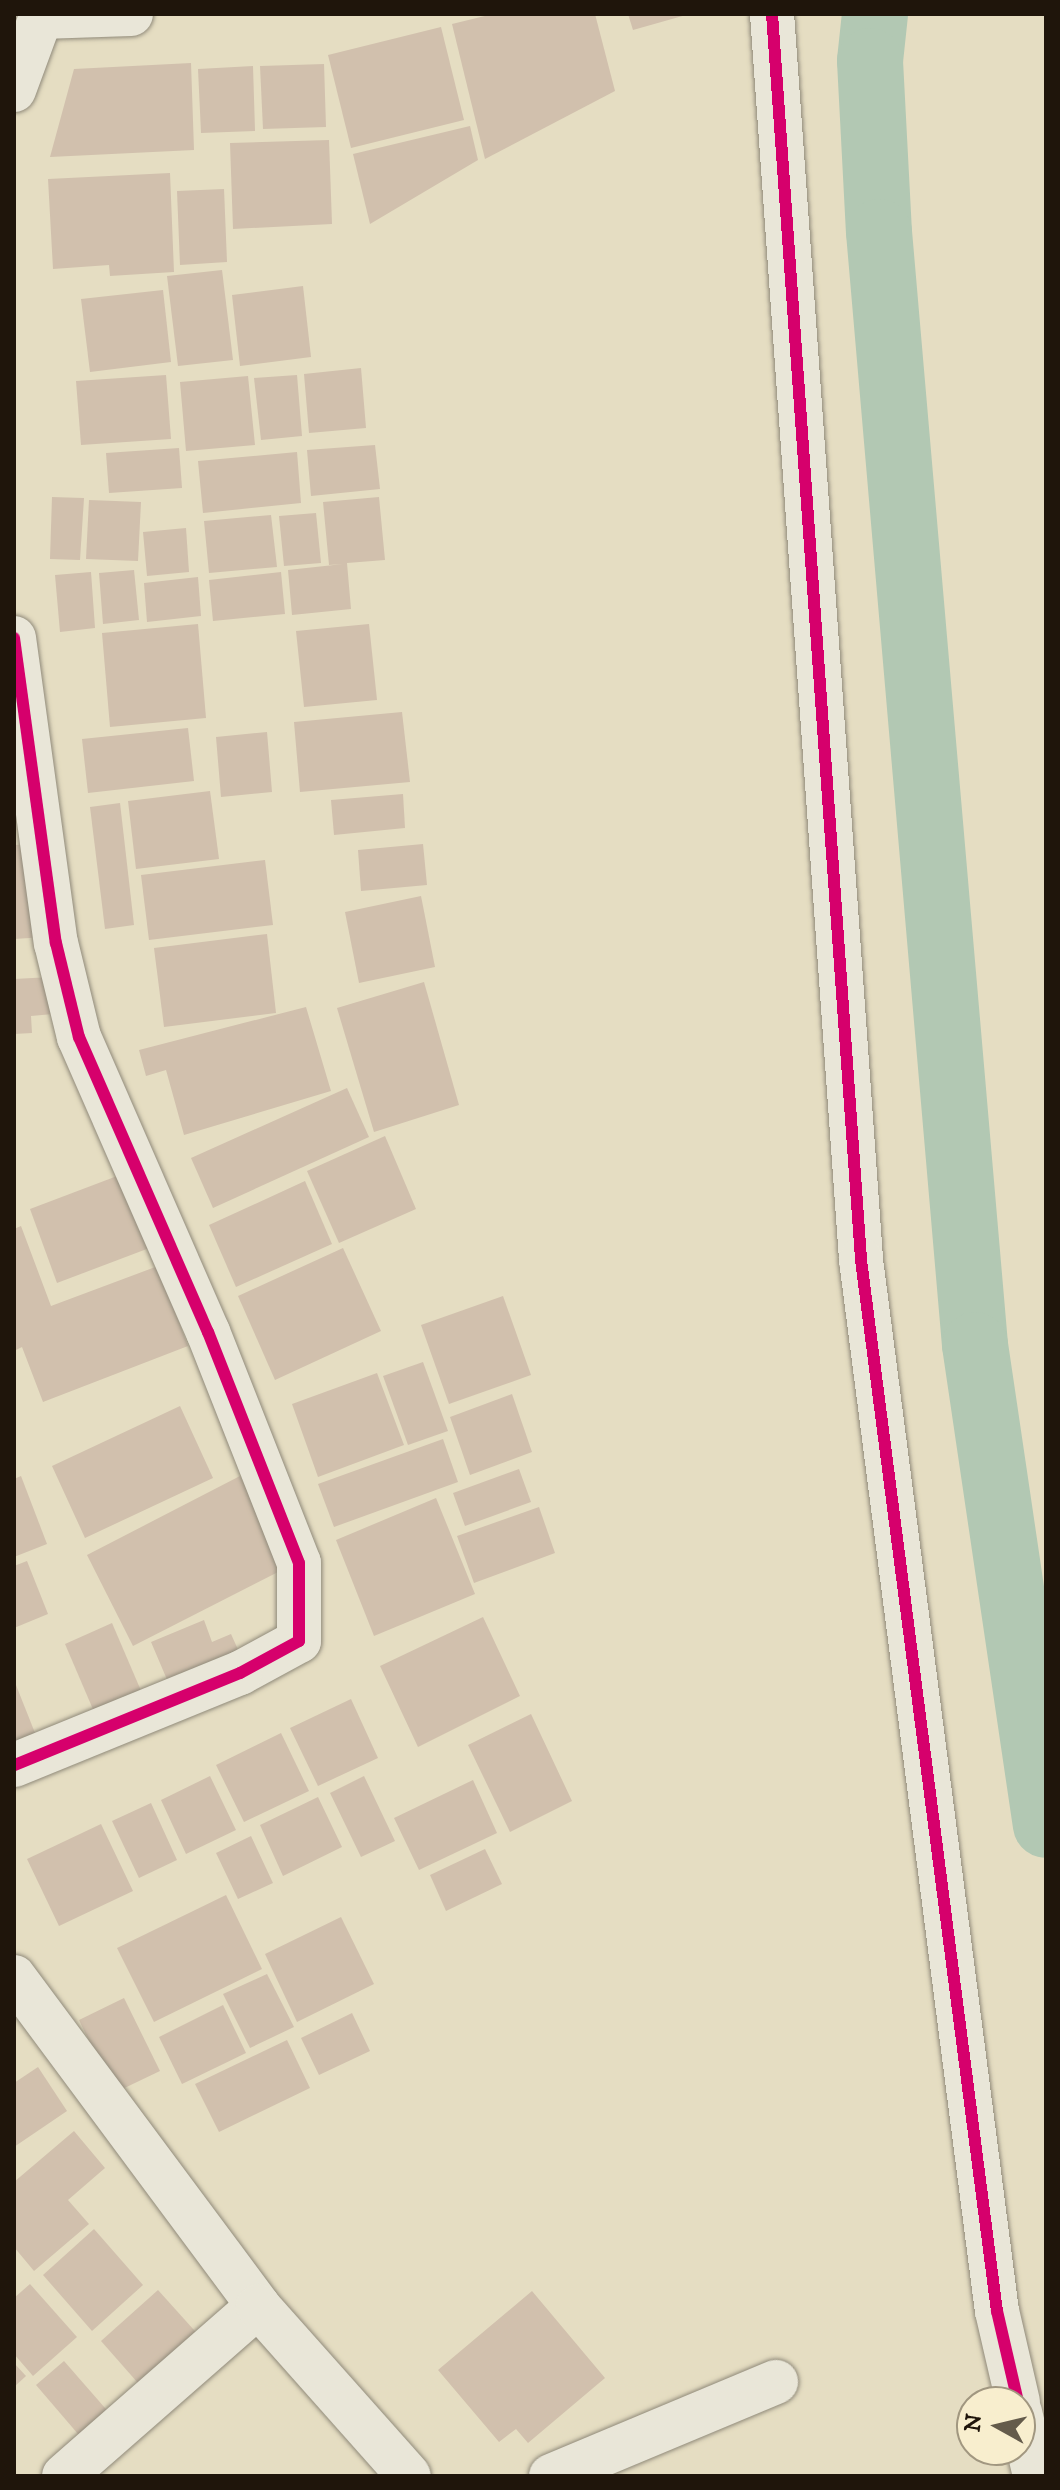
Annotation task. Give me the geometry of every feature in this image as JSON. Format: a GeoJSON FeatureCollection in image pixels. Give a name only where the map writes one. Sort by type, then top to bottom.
{"type":"FeatureCollection","features":[{"type":"Feature","properties":{"kind":"street"},"geometry":{"type":"LineString","coordinates":[[14,90],[42,16],[131,14]]}},
{"type":"Feature","properties":{"kind":"street"},"geometry":{"type":"LineString","coordinates":[[772,14],[861,1260],[994,2295],[1014,2386]]}},
{"type":"Feature","properties":{"kind":"street"},"geometry":{"type":"LineString","coordinates":[[14,638],[19,713],[56,943],[79,1037],[208,1332],[299,1563],[299,1641],[240,1673],[14,1765]]}},
{"type":"Feature","properties":{"kind":"street"},"geometry":{"type":"LineString","coordinates":[[14,1977],[258,2306],[409,2476]]}},
{"type":"Feature","properties":{"kind":"street"},"geometry":{"type":"LineString","coordinates":[[64,2476],[258,2306]]}},
{"type":"Feature","properties":{"kind":"street"},"geometry":{"type":"LineString","coordinates":[[551,2476],[776,2382]]}},
{"type":"Feature","properties":{"kind":"building"},"geometry":{"type":"Polygon","coordinates":[[[493,14],[595,14],[615,91],[485,159],[452,24],[493,14]]]}},
{"type":"Feature","properties":{"kind":"building"},"geometry":{"type":"Polygon","coordinates":[[[628,14],[686,14],[686,15],[633,30],[628,14]]]}},
{"type":"Feature","properties":{"kind":"building"},"geometry":{"type":"Polygon","coordinates":[[[441,27],[464,120],[351,148],[328,55],[441,27]]]}},
{"type":"Feature","properties":{"kind":"building"},"geometry":{"type":"Polygon","coordinates":[[[191,63],[194,150],[50,157],[74,69],[191,63]]]}},
{"type":"Feature","properties":{"kind":"building"},"geometry":{"type":"Polygon","coordinates":[[[324,64],[326,127],[263,129],[260,66],[324,64]]]}},
{"type":"Feature","properties":{"kind":"building"},"geometry":{"type":"Polygon","coordinates":[[[253,66],[255,131],[201,133],[198,69],[253,66]]]}},
{"type":"Feature","properties":{"kind":"building"},"geometry":{"type":"Polygon","coordinates":[[[470,126],[478,160],[370,224],[353,154],[470,126]]]}},
{"type":"Feature","properties":{"kind":"building"},"geometry":{"type":"Polygon","coordinates":[[[329,140],[332,224],[233,229],[230,143],[329,140]]]}},
{"type":"Feature","properties":{"kind":"building"},"geometry":{"type":"Polygon","coordinates":[[[170,173],[174,272],[110,276],[109,265],[53,269],[48,179],[170,173]]]}},
{"type":"Feature","properties":{"kind":"building"},"geometry":{"type":"Polygon","coordinates":[[[224,189],[227,262],[180,265],[177,191],[224,189]]]}},
{"type":"Feature","properties":{"kind":"building"},"geometry":{"type":"Polygon","coordinates":[[[222,270],[233,360],[178,366],[167,276],[222,270]]]}},
{"type":"Feature","properties":{"kind":"building"},"geometry":{"type":"Polygon","coordinates":[[[303,286],[311,357],[240,366],[232,295],[303,286]]]}},
{"type":"Feature","properties":{"kind":"building"},"geometry":{"type":"Polygon","coordinates":[[[163,290],[171,362],[90,372],[81,299],[163,290]]]}},
{"type":"Feature","properties":{"kind":"building"},"geometry":{"type":"Polygon","coordinates":[[[361,368],[366,428],[309,433],[304,374],[361,368]]]}},
{"type":"Feature","properties":{"kind":"building"},"geometry":{"type":"Polygon","coordinates":[[[166,375],[171,439],[81,445],[76,381],[166,375]]]}},
{"type":"Feature","properties":{"kind":"building"},"geometry":{"type":"Polygon","coordinates":[[[297,375],[302,436],[261,440],[254,378],[297,375]]]}},
{"type":"Feature","properties":{"kind":"building"},"geometry":{"type":"Polygon","coordinates":[[[248,376],[255,445],[186,451],[180,382],[248,376]]]}},
{"type":"Feature","properties":{"kind":"building"},"geometry":{"type":"Polygon","coordinates":[[[375,445],[380,489],[311,496],[307,450],[375,445]]]}},
{"type":"Feature","properties":{"kind":"building"},"geometry":{"type":"Polygon","coordinates":[[[179,448],[182,488],[109,493],[106,453],[179,448]]]}},
{"type":"Feature","properties":{"kind":"building"},"geometry":{"type":"Polygon","coordinates":[[[297,452],[301,503],[203,513],[198,461],[297,452]]]}},
{"type":"Feature","properties":{"kind":"building"},"geometry":{"type":"Polygon","coordinates":[[[52,497],[84,498],[80,560],[50,559],[52,497]]]}},
{"type":"Feature","properties":{"kind":"building"},"geometry":{"type":"Polygon","coordinates":[[[379,497],[385,560],[347,563],[351,609],[292,615],[288,570],[343,564],[329,565],[323,502],[379,497]]]}},
{"type":"Feature","properties":{"kind":"building"},"geometry":{"type":"Polygon","coordinates":[[[89,500],[141,502],[138,561],[86,559],[89,500]]]}},
{"type":"Feature","properties":{"kind":"building"},"geometry":{"type":"Polygon","coordinates":[[[316,513],[321,563],[284,566],[279,516],[316,513]]]}},
{"type":"Feature","properties":{"kind":"building"},"geometry":{"type":"Polygon","coordinates":[[[271,515],[277,567],[209,573],[204,521],[271,515]]]}},
{"type":"Feature","properties":{"kind":"building"},"geometry":{"type":"Polygon","coordinates":[[[186,528],[189,572],[147,576],[143,532],[186,528]]]}},
{"type":"Feature","properties":{"kind":"building"},"geometry":{"type":"Polygon","coordinates":[[[134,570],[139,620],[103,624],[99,573],[134,570]]]}},
{"type":"Feature","properties":{"kind":"building"},"geometry":{"type":"Polygon","coordinates":[[[91,572],[95,628],[60,632],[55,575],[91,572]]]}},
{"type":"Feature","properties":{"kind":"building"},"geometry":{"type":"Polygon","coordinates":[[[281,572],[285,614],[213,621],[209,580],[281,572]]]}},
{"type":"Feature","properties":{"kind":"building"},"geometry":{"type":"Polygon","coordinates":[[[198,577],[201,616],[147,622],[144,583],[198,577]]]}},
{"type":"Feature","properties":{"kind":"building"},"geometry":{"type":"Polygon","coordinates":[[[198,624],[206,718],[110,727],[102,633],[198,624]]]}},
{"type":"Feature","properties":{"kind":"building"},"geometry":{"type":"Polygon","coordinates":[[[369,624],[377,700],[304,707],[296,631],[369,624]]]}},
{"type":"Feature","properties":{"kind":"building"},"geometry":{"type":"Polygon","coordinates":[[[402,712],[410,782],[300,792],[294,722],[402,712]]]}},
{"type":"Feature","properties":{"kind":"building"},"geometry":{"type":"Polygon","coordinates":[[[188,728],[194,781],[88,793],[82,739],[188,728]]]}},
{"type":"Feature","properties":{"kind":"building"},"geometry":{"type":"Polygon","coordinates":[[[267,732],[272,792],[221,797],[216,737],[267,732]]]}},
{"type":"Feature","properties":{"kind":"building"},"geometry":{"type":"Polygon","coordinates":[[[210,791],[219,859],[136,869],[128,801],[210,791]]]}},
{"type":"Feature","properties":{"kind":"building"},"geometry":{"type":"Polygon","coordinates":[[[403,794],[405,828],[334,835],[331,800],[403,794]]]}},
{"type":"Feature","properties":{"kind":"building"},"geometry":{"type":"Polygon","coordinates":[[[120,803],[134,925],[105,929],[90,807],[120,803]]]}},
{"type":"Feature","properties":{"kind":"building"},"geometry":{"type":"Polygon","coordinates":[[[40,844],[45,937],[14,939],[14,845],[40,844]]]}},
{"type":"Feature","properties":{"kind":"building"},"geometry":{"type":"Polygon","coordinates":[[[423,844],[427,885],[361,891],[358,850],[423,844]]]}},
{"type":"Feature","properties":{"kind":"building"},"geometry":{"type":"Polygon","coordinates":[[[265,860],[273,925],[149,940],[141,875],[265,860]]]}},
{"type":"Feature","properties":{"kind":"building"},"geometry":{"type":"Polygon","coordinates":[[[421,896],[435,967],[359,983],[345,912],[421,896]]]}},
{"type":"Feature","properties":{"kind":"building"},"geometry":{"type":"Polygon","coordinates":[[[267,934],[276,1013],[164,1027],[154,948],[267,934]]]}},
{"type":"Feature","properties":{"kind":"building"},"geometry":{"type":"Polygon","coordinates":[[[51,977],[53,1014],[31,1016],[32,1033],[14,1034],[14,979],[51,977]]]}},
{"type":"Feature","properties":{"kind":"building"},"geometry":{"type":"Polygon","coordinates":[[[424,982],[459,1105],[374,1132],[337,1008],[424,982]]]}},
{"type":"Feature","properties":{"kind":"building"},"geometry":{"type":"Polygon","coordinates":[[[306,1007],[331,1091],[184,1135],[166,1070],[146,1076],[139,1050],[306,1007]]]}},
{"type":"Feature","properties":{"kind":"building"},"geometry":{"type":"Polygon","coordinates":[[[347,1088],[369,1137],[213,1208],[191,1158],[347,1088]]]}},
{"type":"Feature","properties":{"kind":"building"},"geometry":{"type":"Polygon","coordinates":[[[385,1136],[416,1209],[339,1243],[307,1171],[385,1136]]]}},
{"type":"Feature","properties":{"kind":"building"},"geometry":{"type":"Polygon","coordinates":[[[133,1170],[160,1244],[57,1283],[30,1209],[133,1170]]]}},
{"type":"Feature","properties":{"kind":"building"},"geometry":{"type":"Polygon","coordinates":[[[305,1181],[332,1244],[236,1287],[209,1225],[305,1181]]]}},
{"type":"Feature","properties":{"kind":"building"},"geometry":{"type":"Polygon","coordinates":[[[21,1226],[51,1306],[158,1266],[188,1346],[43,1402],[22,1347],[14,1351],[14,1229],[21,1226]]]}},
{"type":"Feature","properties":{"kind":"building"},"geometry":{"type":"Polygon","coordinates":[[[343,1248],[381,1331],[275,1380],[238,1296],[343,1248]]]}},
{"type":"Feature","properties":{"kind":"building"},"geometry":{"type":"Polygon","coordinates":[[[503,1296],[531,1375],[449,1404],[421,1325],[503,1296]]]}},
{"type":"Feature","properties":{"kind":"building"},"geometry":{"type":"Polygon","coordinates":[[[423,1362],[448,1431],[408,1445],[383,1376],[423,1362]]]}},
{"type":"Feature","properties":{"kind":"building"},"geometry":{"type":"Polygon","coordinates":[[[377,1373],[404,1445],[318,1477],[292,1404],[377,1373]]]}},
{"type":"Feature","properties":{"kind":"building"},"geometry":{"type":"Polygon","coordinates":[[[512,1394],[532,1452],[470,1475],[450,1417],[512,1394]]]}},
{"type":"Feature","properties":{"kind":"building"},"geometry":{"type":"Polygon","coordinates":[[[180,1406],[213,1478],[85,1538],[52,1466],[180,1406]]]}},
{"type":"Feature","properties":{"kind":"building"},"geometry":{"type":"Polygon","coordinates":[[[443,1439],[458,1482],[334,1527],[318,1484],[443,1439]]]}},
{"type":"Feature","properties":{"kind":"building"},"geometry":{"type":"Polygon","coordinates":[[[519,1469],[531,1502],[465,1526],[453,1493],[519,1469]]]}},
{"type":"Feature","properties":{"kind":"building"},"geometry":{"type":"Polygon","coordinates":[[[21,1476],[47,1544],[14,1557],[14,1479],[21,1476]]]}},
{"type":"Feature","properties":{"kind":"building"},"geometry":{"type":"Polygon","coordinates":[[[240,1476],[286,1568],[133,1646],[87,1555],[240,1476]]]}},
{"type":"Feature","properties":{"kind":"building"},"geometry":{"type":"Polygon","coordinates":[[[436,1498],[475,1594],[374,1636],[336,1540],[436,1498]]]}},
{"type":"Feature","properties":{"kind":"building"},"geometry":{"type":"Polygon","coordinates":[[[539,1507],[555,1553],[474,1583],[457,1536],[539,1507]]]}},
{"type":"Feature","properties":{"kind":"building"},"geometry":{"type":"Polygon","coordinates":[[[27,1561],[48,1614],[14,1628],[14,1566],[27,1561]]]}},
{"type":"Feature","properties":{"kind":"building"},"geometry":{"type":"Polygon","coordinates":[[[483,1617],[520,1696],[418,1747],[380,1666],[483,1617]]]}},
{"type":"Feature","properties":{"kind":"building"},"geometry":{"type":"Polygon","coordinates":[[[204,1620],[212,1642],[231,1634],[245,1665],[174,1696],[151,1642],[204,1620]]]}},
{"type":"Feature","properties":{"kind":"building"},"geometry":{"type":"Polygon","coordinates":[[[112,1623],[148,1707],[101,1728],[65,1644],[112,1623]]]}},
{"type":"Feature","properties":{"kind":"building"},"geometry":{"type":"Polygon","coordinates":[[[14,1680],[35,1733],[14,1742],[14,1680]]]}},
{"type":"Feature","properties":{"kind":"building"},"geometry":{"type":"Polygon","coordinates":[[[351,1699],[378,1758],[318,1786],[290,1728],[351,1699]]]}},
{"type":"Feature","properties":{"kind":"building"},"geometry":{"type":"Polygon","coordinates":[[[531,1714],[572,1801],[510,1832],[468,1745],[531,1714]]]}},
{"type":"Feature","properties":{"kind":"building"},"geometry":{"type":"Polygon","coordinates":[[[281,1733],[309,1791],[244,1822],[216,1765],[281,1733]]]}},
{"type":"Feature","properties":{"kind":"building"},"geometry":{"type":"Polygon","coordinates":[[[210,1776],[236,1830],[186,1854],[161,1800],[210,1776]]]}},
{"type":"Feature","properties":{"kind":"building"},"geometry":{"type":"Polygon","coordinates":[[[364,1776],[395,1841],[361,1857],[330,1793],[364,1776]]]}},
{"type":"Feature","properties":{"kind":"building"},"geometry":{"type":"Polygon","coordinates":[[[473,1780],[497,1833],[419,1870],[394,1818],[473,1780]]]}},
{"type":"Feature","properties":{"kind":"building"},"geometry":{"type":"Polygon","coordinates":[[[318,1797],[342,1847],[283,1876],[260,1825],[318,1797]]]}},
{"type":"Feature","properties":{"kind":"building"},"geometry":{"type":"Polygon","coordinates":[[[151,1803],[177,1860],[139,1878],[112,1821],[151,1803]]]}},
{"type":"Feature","properties":{"kind":"building"},"geometry":{"type":"Polygon","coordinates":[[[101,1824],[133,1891],[59,1926],[27,1859],[101,1824]]]}},
{"type":"Feature","properties":{"kind":"building"},"geometry":{"type":"Polygon","coordinates":[[[251,1836],[273,1883],[238,1899],[216,1853],[251,1836]]]}},
{"type":"Feature","properties":{"kind":"building"},"geometry":{"type":"Polygon","coordinates":[[[485,1849],[502,1884],[446,1911],[430,1875],[485,1849]]]}},
{"type":"Feature","properties":{"kind":"building"},"geometry":{"type":"Polygon","coordinates":[[[226,1895],[262,1969],[154,2022],[117,1948],[226,1895]]]}},
{"type":"Feature","properties":{"kind":"building"},"geometry":{"type":"Polygon","coordinates":[[[341,1917],[374,1984],[297,2022],[265,1954],[341,1917]]]}},
{"type":"Feature","properties":{"kind":"building"},"geometry":{"type":"Polygon","coordinates":[[[267,1974],[294,2027],[250,2048],[223,1994],[267,1974]]]}},
{"type":"Feature","properties":{"kind":"building"},"geometry":{"type":"Polygon","coordinates":[[[124,1998],[160,2071],[114,2093],[79,2020],[124,1998]]]}},
{"type":"Feature","properties":{"kind":"building"},"geometry":{"type":"Polygon","coordinates":[[[223,2005],[246,2053],[182,2084],[159,2037],[223,2005]]]}},
{"type":"Feature","properties":{"kind":"building"},"geometry":{"type":"Polygon","coordinates":[[[352,2013],[370,2051],[319,2075],[301,2038],[352,2013]]]}},
{"type":"Feature","properties":{"kind":"building"},"geometry":{"type":"Polygon","coordinates":[[[287,2040],[310,2088],[219,2132],[195,2084],[287,2040]]]}},
{"type":"Feature","properties":{"kind":"building"},"geometry":{"type":"Polygon","coordinates":[[[38,2067],[67,2111],[14,2147],[14,2083],[38,2067]]]}},
{"type":"Feature","properties":{"kind":"building"},"geometry":{"type":"Polygon","coordinates":[[[74,2131],[105,2168],[68,2200],[89,2224],[34,2271],[14,2247],[14,2182],[74,2131]]]}},
{"type":"Feature","properties":{"kind":"building"},"geometry":{"type":"Polygon","coordinates":[[[94,2229],[143,2285],[92,2331],[43,2275],[94,2229]]]}},
{"type":"Feature","properties":{"kind":"building"},"geometry":{"type":"Polygon","coordinates":[[[30,2284],[77,2337],[33,2376],[14,2354],[14,2298],[30,2284]]]}},
{"type":"Feature","properties":{"kind":"building"},"geometry":{"type":"Polygon","coordinates":[[[158,2290],[203,2340],[145,2391],[101,2341],[158,2290]]]}},
{"type":"Feature","properties":{"kind":"building"},"geometry":{"type":"Polygon","coordinates":[[[532,2291],[605,2378],[528,2443],[516,2429],[499,2442],[438,2370],[532,2291]]]}},
{"type":"Feature","properties":{"kind":"building"},"geometry":{"type":"Polygon","coordinates":[[[64,2361],[112,2416],[84,2441],[36,2385],[64,2361]]]}},
{"type":"Feature","properties":{"kind":"building"},"geometry":{"type":"Polygon","coordinates":[[[14,2363],[26,2376],[14,2387],[14,2363]]]}},
{"type":"Feature","properties":{"kind":"waterway"},"geometry":{"type":"LineString","coordinates":[[875,14],[870,61],[879,232],[975,1345],[1046,1825]]}},
{"type":"Feature","properties":{"kind":"cycle path"},"geometry":{"type":"LineString","coordinates":[[772,14],[861,1260],[997,2311],[1014,2386]]}},
{"type":"Feature","properties":{"kind":"cycle path"},"geometry":{"type":"LineString","coordinates":[[14,638],[56,943],[79,1037],[208,1332],[299,1563],[299,1641],[240,1673],[14,1765]]}}]}
